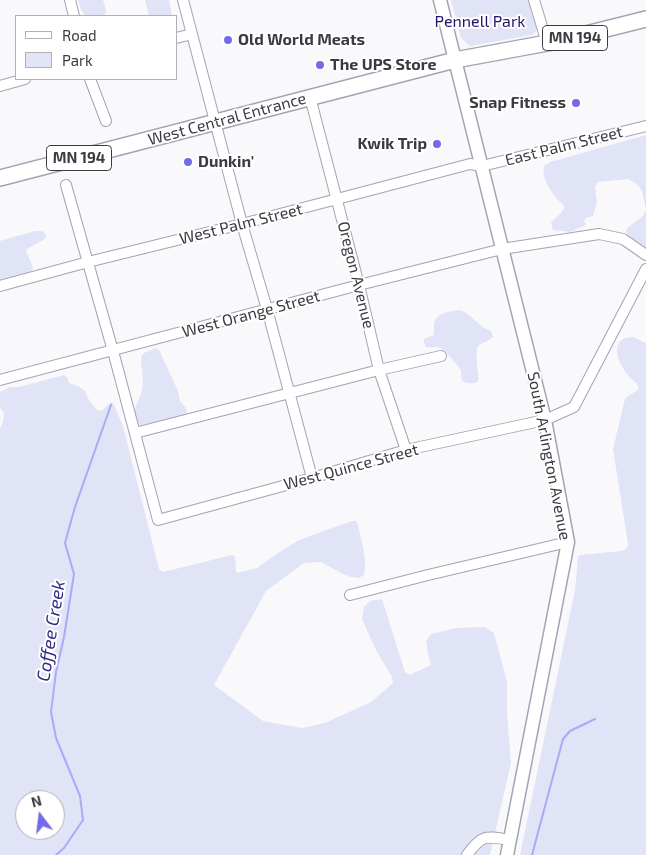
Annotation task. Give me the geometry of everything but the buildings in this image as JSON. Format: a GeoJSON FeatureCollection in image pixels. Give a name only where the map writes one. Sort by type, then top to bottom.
{"type":"FeatureCollection","features":[{"type":"Feature","properties":{"kind":"highway","name":"MN 194"},"geometry":{"type":"LineString","coordinates":[[455,60],[594,33],[646,19]]}},
{"type":"Feature","properties":{"kind":"highway","name":"West Central Entrance"},"geometry":{"type":"LineString","coordinates":[[0,178],[455,60]]}},
{"type":"Feature","properties":{"kind":"main road","name":"South Arlington Avenue"},"geometry":{"type":"LineString","coordinates":[[440,0],[545,420],[568,542],[507,855]]}},
{"type":"Feature","properties":{"kind":"street"},"geometry":{"type":"LineString","coordinates":[[70,0],[74,15]]}},
{"type":"Feature","properties":{"kind":"street"},"geometry":{"type":"LineString","coordinates":[[183,0],[312,478]]}},
{"type":"Feature","properties":{"kind":"street"},"geometry":{"type":"LineString","coordinates":[[534,0],[547,43]]}},
{"type":"Feature","properties":{"kind":"street"},"geometry":{"type":"LineString","coordinates":[[178,38],[192,34]]}},
{"type":"Feature","properties":{"kind":"street"},"geometry":{"type":"LineString","coordinates":[[0,86],[22,80]]}},
{"type":"Feature","properties":{"kind":"street"},"geometry":{"type":"LineString","coordinates":[[90,80],[106,121]]}},
{"type":"Feature","properties":{"kind":"street","name":"Oregon Avenue"},"geometry":{"type":"LineString","coordinates":[[310,97],[380,370],[406,450]]}},
{"type":"Feature","properties":{"kind":"street","name":"East Palm Street"},"geometry":{"type":"LineString","coordinates":[[482,166],[646,126]]}},
{"type":"Feature","properties":{"kind":"street","name":"West Palm Street"},"geometry":{"type":"LineString","coordinates":[[0,286],[470,164],[482,166]]}},
{"type":"Feature","properties":{"kind":"street"},"geometry":{"type":"LineString","coordinates":[[66,185],[135,433],[441,356]]}},
{"type":"Feature","properties":{"kind":"street","name":"West Orange Street"},"geometry":{"type":"LineString","coordinates":[[0,380],[502,249],[600,234],[623,239],[646,255]]}},
{"type":"Feature","properties":{"kind":"street","name":"West Quince Street"},"geometry":{"type":"LineString","coordinates":[[135,433],[158,520],[406,450],[545,420],[574,407],[646,269]]}},
{"type":"Feature","properties":{"kind":"street"},"geometry":{"type":"LineString","coordinates":[[350,595],[568,542]]}},
{"type":"Feature","properties":{"kind":"street"},"geometry":{"type":"LineString","coordinates":[[467,855],[476,843],[484,838],[510,840]]}},
{"type":"Feature","properties":{"kind":"green space"},"geometry":{"type":"Polygon","coordinates":[[[78,0],[103,0],[106,9],[105,15],[85,15],[81,10],[78,0]]]}},
{"type":"Feature","properties":{"kind":"green space"},"geometry":{"type":"Polygon","coordinates":[[[145,0],[169,0],[172,15],[149,15],[145,0]]]}},
{"type":"Feature","properties":{"kind":"green space","name":"Pennell Park"},"geometry":{"type":"Polygon","coordinates":[[[451,0],[528,0],[537,30],[532,35],[470,46],[461,38],[451,0]]]}},
{"type":"Feature","properties":{"kind":"green space"},"geometry":{"type":"Polygon","coordinates":[[[646,135],[646,210],[642,191],[637,184],[628,179],[598,182],[595,187],[597,203],[593,216],[586,218],[584,221],[586,225],[570,232],[553,230],[551,223],[564,208],[547,183],[543,170],[544,166],[550,162],[646,135]]]}},
{"type":"Feature","properties":{"kind":"green space"},"geometry":{"type":"Polygon","coordinates":[[[646,210],[646,248],[626,232],[627,228],[643,216],[646,210]]]}},
{"type":"Feature","properties":{"kind":"green space"},"geometry":{"type":"Polygon","coordinates":[[[35,231],[42,231],[46,235],[45,239],[26,250],[33,267],[31,271],[24,275],[0,281],[0,241],[35,231]]]}},
{"type":"Feature","properties":{"kind":"green space"},"geometry":{"type":"Polygon","coordinates":[[[459,310],[468,314],[491,331],[493,337],[479,345],[477,361],[479,379],[476,383],[463,381],[460,369],[447,353],[440,348],[426,347],[424,342],[424,339],[434,335],[436,318],[459,310]]]}},
{"type":"Feature","properties":{"kind":"green space"},"geometry":{"type":"Polygon","coordinates":[[[633,337],[646,343],[646,855],[520,855],[575,590],[578,557],[580,555],[621,551],[627,548],[628,544],[613,449],[625,399],[639,388],[623,368],[617,351],[620,341],[633,337]]]}},
{"type":"Feature","properties":{"kind":"green space"},"geometry":{"type":"Polygon","coordinates":[[[156,348],[159,350],[178,391],[180,401],[187,412],[185,415],[142,425],[138,424],[134,416],[143,386],[141,357],[144,353],[156,348]]]}},
{"type":"Feature","properties":{"kind":"green space"},"geometry":{"type":"Polygon","coordinates":[[[64,375],[69,383],[85,391],[97,410],[101,411],[111,402],[113,403],[123,426],[159,569],[163,572],[232,555],[235,556],[237,573],[257,568],[299,540],[356,521],[365,556],[364,575],[359,578],[351,577],[321,562],[304,563],[266,591],[214,685],[263,721],[302,728],[325,723],[371,702],[393,683],[392,677],[376,650],[362,619],[364,607],[370,601],[382,599],[405,672],[410,675],[431,665],[426,641],[431,634],[456,628],[485,627],[494,633],[507,682],[507,714],[511,763],[490,855],[0,855],[0,428],[4,413],[0,408],[0,392],[10,387],[19,387],[64,375]]]}},
{"type":"Feature","properties":{"kind":"waterway","name":"Coffee Creek"},"geometry":{"type":"LineString","coordinates":[[56,855],[64,848],[83,820],[80,796],[56,738],[51,712],[56,672],[64,637],[74,574],[65,543],[75,507],[111,405]]}},
{"type":"Feature","properties":{"kind":"waterway"},"geometry":{"type":"LineString","coordinates":[[532,855],[563,739],[570,731],[595,719]]}},
{"type":"Feature","properties":{"kind":"place","name":"Old World Meats"},"geometry":{"type":"Point","coordinates":[228,40]}},
{"type":"Feature","properties":{"kind":"place","name":"The UPS Store"},"geometry":{"type":"Point","coordinates":[320,65]}},
{"type":"Feature","properties":{"kind":"place","name":"Snap Fitness"},"geometry":{"type":"Point","coordinates":[576,103]}},
{"type":"Feature","properties":{"kind":"place","name":"Kwik Trip"},"geometry":{"type":"Point","coordinates":[437,144]}},
{"type":"Feature","properties":{"kind":"place","name":"Dunkin'"},"geometry":{"type":"Point","coordinates":[188,162]}}]}
